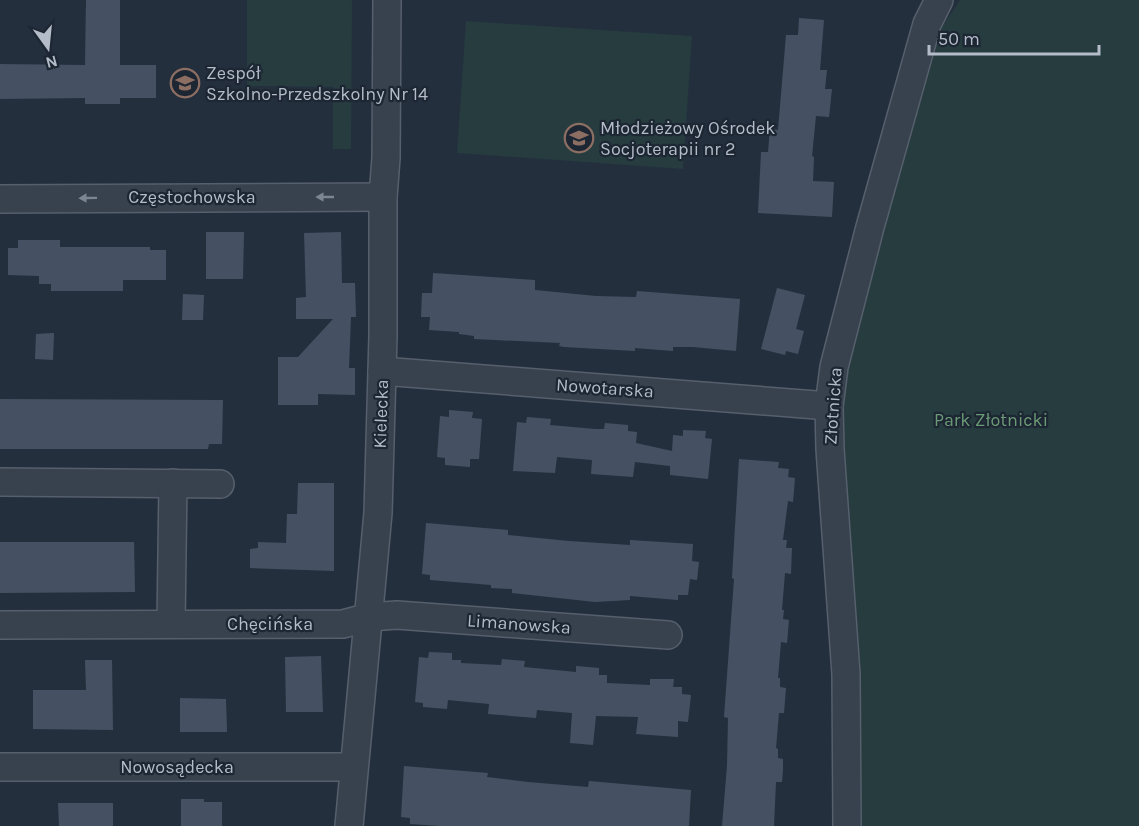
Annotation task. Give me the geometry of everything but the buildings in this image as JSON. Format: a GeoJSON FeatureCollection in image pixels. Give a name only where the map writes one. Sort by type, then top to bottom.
{"type":"FeatureCollection","features":[{"type":"Feature","properties":{"kind":"street","name":"Kielecka"},"geometry":{"type":"LineString","coordinates":[[349,826],[377,522],[382,371],[387,0]]}},
{"type":"Feature","properties":{"kind":"street","name":"Złotnicka"},"geometry":{"type":"LineString","coordinates":[[847,826],[846,674],[829,406],[834,367],[870,228],[927,24],[939,0]]}},
{"type":"Feature","properties":{"kind":"street","name":"Częstochowska"},"geometry":{"type":"LineString","coordinates":[[0,199],[383,197]]}},
{"type":"Feature","properties":{"kind":"street","name":"Nowotarska"},"geometry":{"type":"LineString","coordinates":[[382,371],[829,406]]}},
{"type":"Feature","properties":{"kind":"street"},"geometry":{"type":"LineString","coordinates":[[0,482],[220,484]]}},
{"type":"Feature","properties":{"kind":"street"},"geometry":{"type":"LineString","coordinates":[[171,624],[173,483]]}},
{"type":"Feature","properties":{"kind":"street","name":"Limanowska"},"geometry":{"type":"LineString","coordinates":[[369,618],[397,615],[668,635]]}},
{"type":"Feature","properties":{"kind":"street","name":"Chęcińska"},"geometry":{"type":"LineString","coordinates":[[0,625],[343,624],[369,618]]}},
{"type":"Feature","properties":{"kind":"street","name":"Nowosądecka"},"geometry":{"type":"LineString","coordinates":[[0,767],[354,767]]}},
{"type":"Feature","properties":{"kind":"green space"},"geometry":{"type":"Polygon","coordinates":[[[247,0],[352,0],[351,149],[333,149],[333,87],[247,86],[247,0]]]}},
{"type":"Feature","properties":{"kind":"green space","name":"Park Złotnicki"},"geometry":{"type":"Polygon","coordinates":[[[960,0],[1139,0],[1139,826],[857,826],[841,437],[845,362],[909,130],[942,27],[960,0]]]}},
{"type":"Feature","properties":{"kind":"green space"},"geometry":{"type":"Polygon","coordinates":[[[466,21],[692,36],[683,169],[457,153],[466,21]]]}},
{"type":"Feature","properties":{"kind":"place","name":"Zespół Szkolno-Przedszkolny Nr 14"},"geometry":{"type":"Point","coordinates":[185,83]}},
{"type":"Feature","properties":{"kind":"place","name":"Młodzieżowy Ośrodek Socjoterapii nr 2"},"geometry":{"type":"Point","coordinates":[579,138]}}]}
